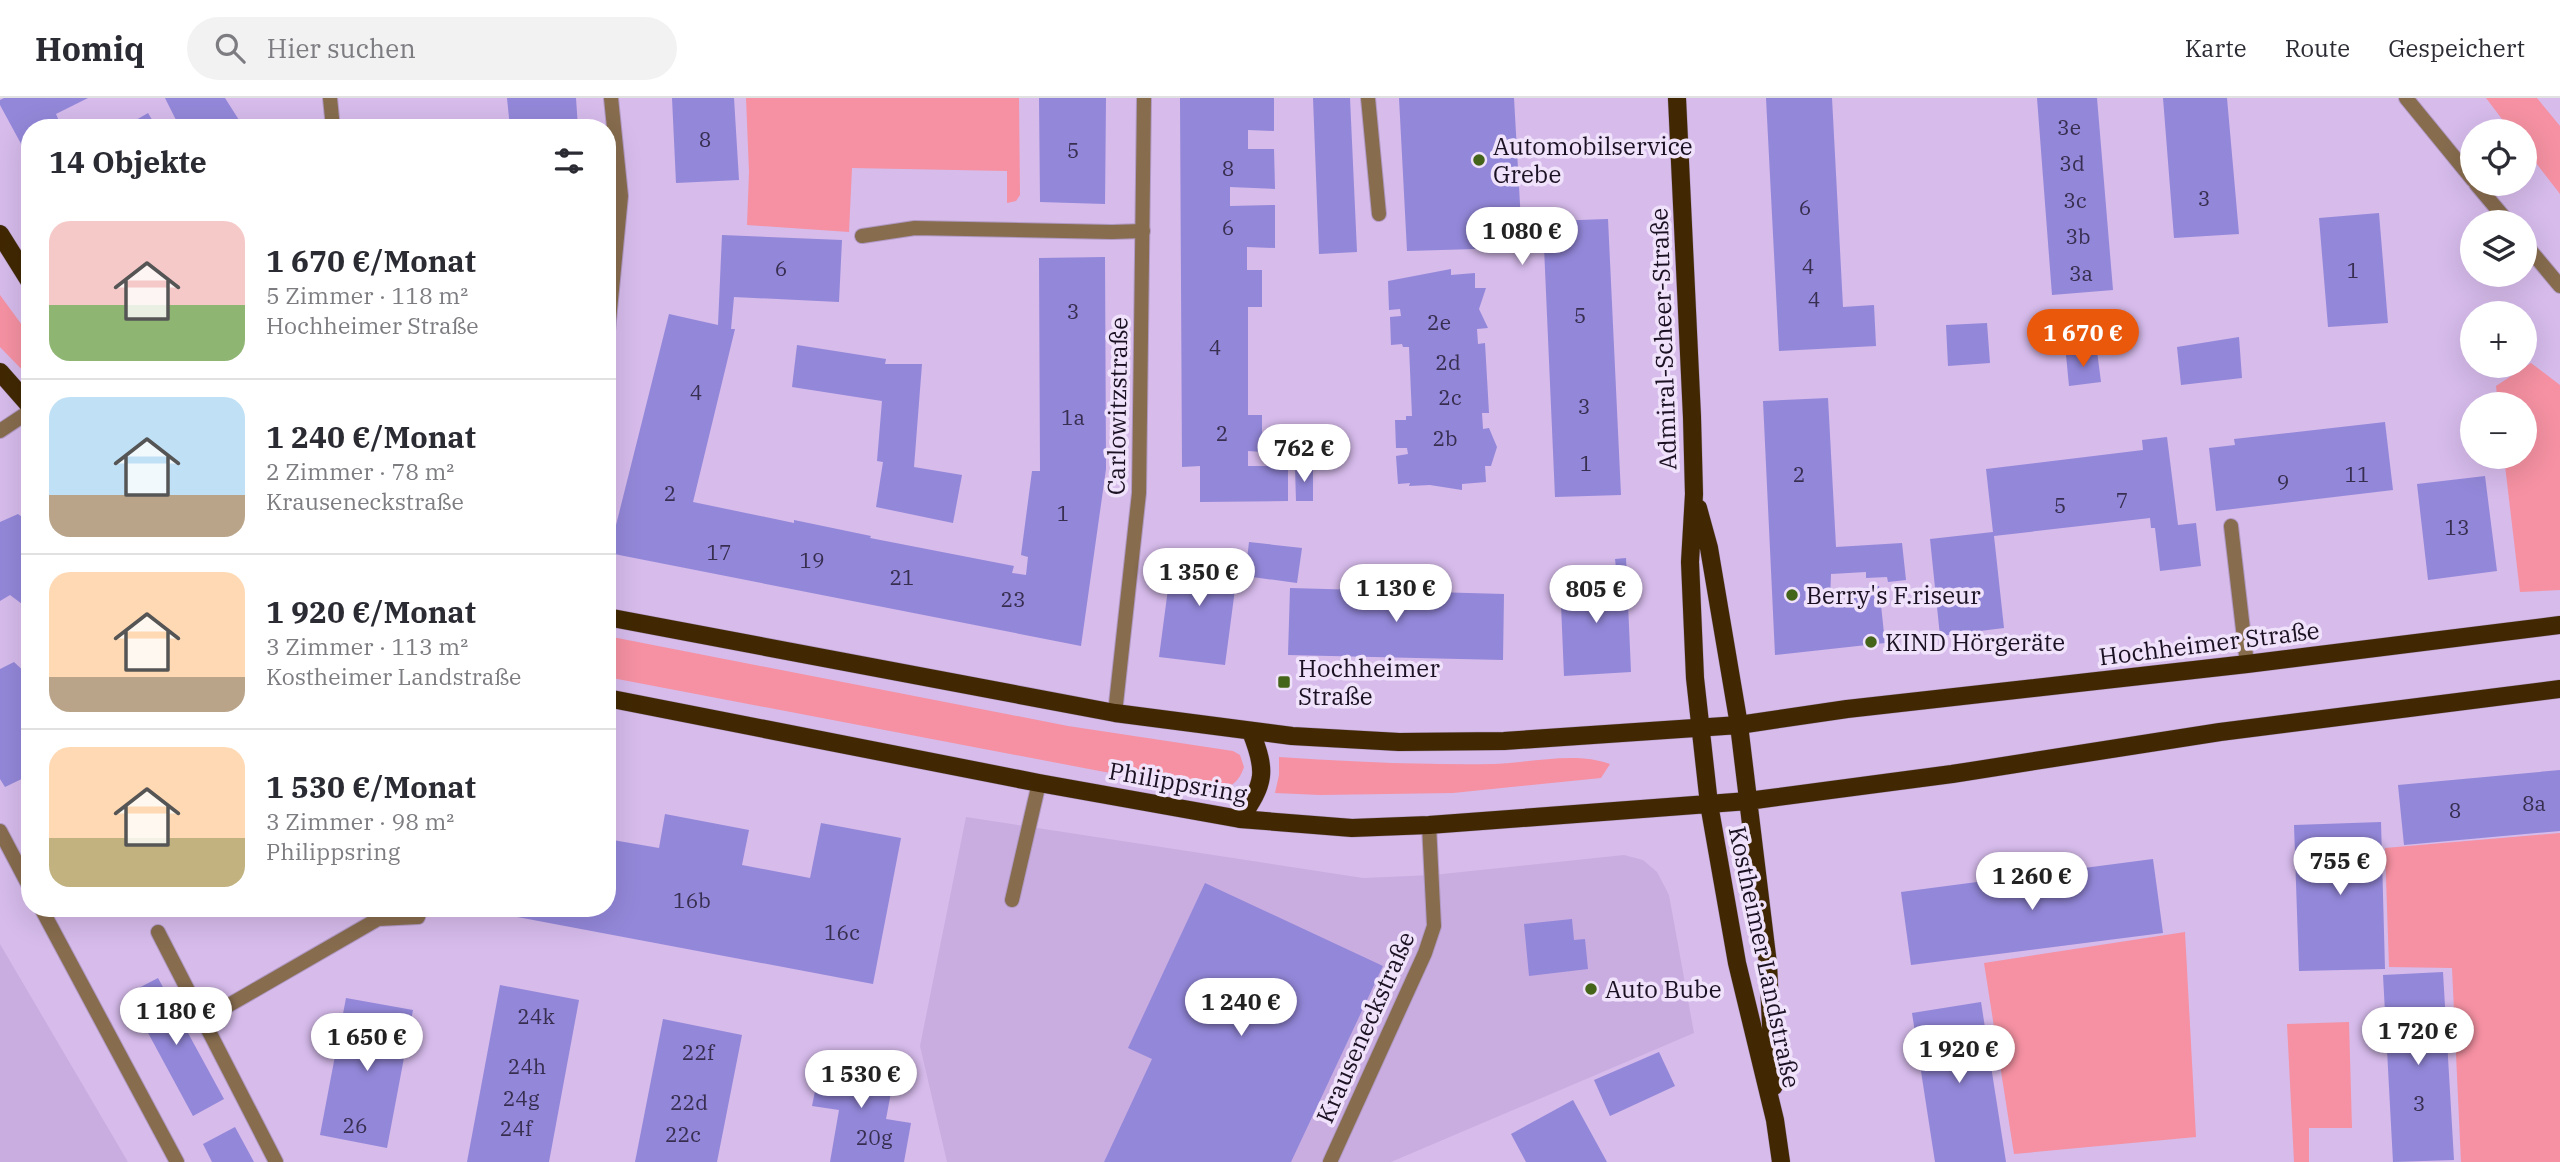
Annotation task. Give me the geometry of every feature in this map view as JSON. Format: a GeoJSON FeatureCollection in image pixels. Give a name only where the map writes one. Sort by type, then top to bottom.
{"type":"FeatureCollection","features":[{"type":"Feature","properties":{"kind":"main road","name":"Admiral-Scheer-Straße"},"geometry":{"type":"LineString","coordinates":[[1677,98],[1694,495],[1690,562],[1691,623],[1709,804]]}},
{"type":"Feature","properties":{"kind":"main road"},"geometry":{"type":"LineString","coordinates":[[0,234],[21,268]]}},
{"type":"Feature","properties":{"kind":"main road"},"geometry":{"type":"LineString","coordinates":[[0,372],[21,397]]}},
{"type":"Feature","properties":{"kind":"main road","name":"Admiral-Scheer-Straße"},"geometry":{"type":"LineString","coordinates":[[1694,495],[1709,548],[1739,725],[1748,802]]}},
{"type":"Feature","properties":{"kind":"main road"},"geometry":{"type":"LineString","coordinates":[[616,619],[1115,713],[1251,732],[1399,743],[1504,741],[1739,725]]}},
{"type":"Feature","properties":{"kind":"main road","name":"Hochheimer Straße"},"geometry":{"type":"LineString","coordinates":[[1739,725],[1847,709],[2247,664],[2560,625]]}},
{"type":"Feature","properties":{"kind":"main road"},"geometry":{"type":"LineString","coordinates":[[1748,802],[1952,774],[2232,730],[2560,689]]}},
{"type":"Feature","properties":{"kind":"main road","name":"Philippsring"},"geometry":{"type":"LineString","coordinates":[[616,700],[1039,783],[1240,819],[1352,828],[1748,802]]}},
{"type":"Feature","properties":{"kind":"main road"},"geometry":{"type":"LineString","coordinates":[[1240,819],[1258,793],[1262,761],[1251,732]]}},
{"type":"Feature","properties":{"kind":"main road","name":"Kostheimer Landstraße"},"geometry":{"type":"LineString","coordinates":[[1748,802],[1768,964],[1775,1120]]}},
{"type":"Feature","properties":{"kind":"main road","name":"Kostheimer Landstraße"},"geometry":{"type":"LineString","coordinates":[[1709,804],[1737,963],[1775,1120],[1781,1162]]}},
{"type":"Feature","properties":{"kind":"street"},"geometry":{"type":"LineString","coordinates":[[330,98],[332,119]]}},
{"type":"Feature","properties":{"kind":"street"},"geometry":{"type":"LineString","coordinates":[[611,98],[613,119]]}},
{"type":"Feature","properties":{"kind":"street","name":"Carlowitzstraße"},"geometry":{"type":"LineString","coordinates":[[1115,713],[1139,493],[1144,98]]}},
{"type":"Feature","properties":{"kind":"street"},"geometry":{"type":"LineString","coordinates":[[1368,98],[1379,214]]}},
{"type":"Feature","properties":{"kind":"street"},"geometry":{"type":"LineString","coordinates":[[2406,98],[2460,165]]}},
{"type":"Feature","properties":{"kind":"street"},"geometry":{"type":"LineString","coordinates":[[616,147],[621,196],[616,248]]}},
{"type":"Feature","properties":{"kind":"street"},"geometry":{"type":"LineString","coordinates":[[2486,196],[2498,210]]}},
{"type":"Feature","properties":{"kind":"street"},"geometry":{"type":"LineString","coordinates":[[862,236],[915,228],[1143,231]]}},
{"type":"Feature","properties":{"kind":"street"},"geometry":{"type":"LineString","coordinates":[[2537,258],[2560,286]]}},
{"type":"Feature","properties":{"kind":"street"},"geometry":{"type":"LineString","coordinates":[[0,431],[21,415]]}},
{"type":"Feature","properties":{"kind":"street"},"geometry":{"type":"LineString","coordinates":[[2231,526],[2247,664]]}},
{"type":"Feature","properties":{"kind":"street"},"geometry":{"type":"LineString","coordinates":[[1012,900],[1039,783]]}},
{"type":"Feature","properties":{"kind":"street","name":"Krauseneckstraße"},"geometry":{"type":"LineString","coordinates":[[1330,1162],[1425,953],[1434,926],[1429,825]]}},
{"type":"Feature","properties":{"kind":"street"},"geometry":{"type":"LineString","coordinates":[[0,831],[6,860],[21,878]]}},
{"type":"Feature","properties":{"kind":"street"},"geometry":{"type":"LineString","coordinates":[[46,917],[177,1162]]}},
{"type":"Feature","properties":{"kind":"street"},"geometry":{"type":"LineString","coordinates":[[203,1020],[377,919],[418,917]]}},
{"type":"Feature","properties":{"kind":"street"},"geometry":{"type":"LineString","coordinates":[[158,932],[276,1162]]}},
{"type":"Feature","properties":{"kind":"shaded area"},"geometry":{"type":"Polygon","coordinates":[[[746,98],[1019,98],[1020,195],[1016,201],[1007,203],[1007,171],[852,168],[849,232],[747,225],[749,172],[746,98]]]}},
{"type":"Feature","properties":{"kind":"shaded area"},"geometry":{"type":"Polygon","coordinates":[[[2486,98],[2537,98],[2560,126],[2560,194],[2537,164],[2537,119],[2502,119],[2486,98]]]}},
{"type":"Feature","properties":{"kind":"shaded area"},"geometry":{"type":"Polygon","coordinates":[[[0,295],[21,324],[21,369],[0,347],[0,295]]]}},
{"type":"Feature","properties":{"kind":"shaded area"},"geometry":{"type":"Polygon","coordinates":[[[2537,368],[2560,385],[2560,590],[2520,592],[2505,469],[2537,469],[2537,392],[2497,392],[2496,386],[2508,378],[2537,378],[2537,368]]]}},
{"type":"Feature","properties":{"kind":"shaded area"},"geometry":{"type":"Polygon","coordinates":[[[616,638],[1068,726],[1233,751],[1240,755],[1244,767],[1232,785],[1214,790],[1173,785],[616,679],[616,638]]]}},
{"type":"Feature","properties":{"kind":"shaded area"},"geometry":{"type":"Polygon","coordinates":[[[1279,757],[1466,764],[1582,758],[1610,764],[1601,778],[1453,793],[1320,795],[1275,793],[1279,757]]]}},
{"type":"Feature","properties":{"kind":"shaded area"},"geometry":{"type":"Polygon","coordinates":[[[966,817],[1363,878],[1433,875],[1624,855],[1643,860],[1657,872],[1669,895],[1694,1033],[1391,1162],[947,1162],[920,1046],[966,817]]]}},
{"type":"Feature","properties":{"kind":"shaded area"},"geometry":{"type":"Polygon","coordinates":[[[2560,833],[2560,1162],[2461,1162],[2452,968],[2389,967],[2385,848],[2560,833]]]}},
{"type":"Feature","properties":{"kind":"shaded area"},"geometry":{"type":"Polygon","coordinates":[[[2185,932],[2196,1137],[2014,1154],[1984,963],[2185,932]]]}},
{"type":"Feature","properties":{"kind":"shaded area"},"geometry":{"type":"Polygon","coordinates":[[[0,944],[128,1162],[0,1162],[0,944]]]}},
{"type":"Feature","properties":{"kind":"shaded area"},"geometry":{"type":"Polygon","coordinates":[[[2349,1022],[2352,1128],[2309,1128],[2309,1162],[2294,1162],[2287,1024],[2349,1022]]]}},
{"type":"Feature","properties":{"kind":"building"},"geometry":{"type":"Polygon","coordinates":[[[88,98],[56,114],[58,119],[21,119],[21,144],[0,105],[0,100],[88,98]]]}},
{"type":"Feature","properties":{"kind":"building"},"geometry":{"type":"Polygon","coordinates":[[[165,98],[225,98],[238,119],[176,119],[165,98]]]}},
{"type":"Feature","properties":{"kind":"building"},"geometry":{"type":"Polygon","coordinates":[[[507,98],[576,98],[577,119],[509,119],[507,98]]]}},
{"type":"Feature","properties":{"kind":"building"},"geometry":{"type":"Polygon","coordinates":[[[672,98],[734,98],[739,180],[676,183],[672,98]]]}},
{"type":"Feature","properties":{"kind":"building"},"geometry":{"type":"Polygon","coordinates":[[[1039,98],[1106,98],[1105,204],[1040,202],[1039,98]]]}},
{"type":"Feature","properties":{"kind":"building"},"geometry":{"type":"Polygon","coordinates":[[[1180,98],[1274,98],[1274,131],[1248,130],[1248,149],[1274,149],[1275,189],[1230,187],[1230,206],[1275,205],[1275,248],[1247,247],[1247,270],[1262,270],[1262,307],[1248,307],[1248,415],[1262,415],[1262,452],[1248,451],[1248,466],[1288,466],[1288,501],[1200,502],[1200,466],[1182,467],[1180,98]]]}},
{"type":"Feature","properties":{"kind":"building"},"geometry":{"type":"Polygon","coordinates":[[[1313,98],[1350,98],[1357,252],[1319,254],[1313,98]]]}},
{"type":"Feature","properties":{"kind":"building"},"geometry":{"type":"Polygon","coordinates":[[[1399,98],[1514,98],[1521,222],[1608,219],[1621,495],[1555,497],[1544,247],[1407,251],[1399,98]]]}},
{"type":"Feature","properties":{"kind":"building"},"geometry":{"type":"Polygon","coordinates":[[[1766,98],[1832,98],[1843,307],[1874,305],[1876,346],[1779,351],[1766,98]]]}},
{"type":"Feature","properties":{"kind":"building"},"geometry":{"type":"Polygon","coordinates":[[[2037,98],[2097,98],[2113,290],[2052,295],[2037,98]]]}},
{"type":"Feature","properties":{"kind":"building"},"geometry":{"type":"Polygon","coordinates":[[[2163,98],[2227,98],[2239,234],[2174,238],[2163,98]]]}},
{"type":"Feature","properties":{"kind":"building"},"geometry":{"type":"Polygon","coordinates":[[[148,113],[152,119],[138,119],[148,113]]]}},
{"type":"Feature","properties":{"kind":"building"},"geometry":{"type":"Polygon","coordinates":[[[2379,213],[2388,323],[2328,327],[2319,218],[2379,213]]]}},
{"type":"Feature","properties":{"kind":"building"},"geometry":{"type":"Polygon","coordinates":[[[722,235],[842,240],[839,302],[734,297],[731,329],[735,329],[693,502],[1014,566],[1012,573],[1026,575],[1028,557],[1021,555],[1032,471],[1040,471],[1039,258],[1105,257],[1106,469],[1081,646],[616,554],[616,525],[669,314],[718,325],[722,235]]]}},
{"type":"Feature","properties":{"kind":"building"},"geometry":{"type":"Polygon","coordinates":[[[1451,269],[1451,275],[1475,273],[1475,288],[1486,288],[1479,309],[1488,328],[1477,329],[1478,344],[1485,343],[1489,413],[1482,413],[1483,429],[1489,428],[1497,447],[1491,466],[1485,466],[1486,482],[1462,484],[1462,490],[1430,485],[1409,486],[1410,483],[1398,484],[1396,456],[1408,454],[1407,448],[1396,448],[1395,420],[1406,420],[1406,416],[1412,416],[1409,347],[1403,347],[1402,344],[1391,345],[1390,317],[1401,316],[1400,309],[1389,310],[1388,281],[1451,269]]]}},
{"type":"Feature","properties":{"kind":"building"},"geometry":{"type":"Polygon","coordinates":[[[1987,323],[1990,363],[1948,366],[1946,325],[1987,323]]]}},
{"type":"Feature","properties":{"kind":"building"},"geometry":{"type":"Polygon","coordinates":[[[2239,337],[2242,378],[2181,385],[2177,347],[2239,337]]]}},
{"type":"Feature","properties":{"kind":"building"},"geometry":{"type":"Polygon","coordinates":[[[797,345],[886,359],[885,364],[922,364],[914,467],[962,475],[953,523],[876,507],[883,462],[877,461],[882,401],[792,387],[797,345]]]}},
{"type":"Feature","properties":{"kind":"building"},"geometry":{"type":"Polygon","coordinates":[[[2097,351],[2101,382],[2069,386],[2066,355],[2097,351]]]}},
{"type":"Feature","properties":{"kind":"building"},"geometry":{"type":"Polygon","coordinates":[[[1828,398],[1836,547],[1902,543],[1906,580],[1888,582],[1887,577],[1866,578],[1866,572],[1831,574],[1830,603],[1851,601],[1850,589],[1879,586],[1885,643],[1775,655],[1763,401],[1828,398]]]}},
{"type":"Feature","properties":{"kind":"building"},"geometry":{"type":"Polygon","coordinates":[[[2385,422],[2393,490],[2216,511],[2209,448],[2235,445],[2234,439],[2385,422]]]}},
{"type":"Feature","properties":{"kind":"building"},"geometry":{"type":"Polygon","coordinates":[[[2167,437],[2178,525],[2196,523],[2201,566],[2160,571],[2155,528],[2151,528],[2150,518],[1994,536],[2004,628],[1940,636],[1930,539],[1993,532],[1986,469],[2143,450],[2142,440],[2167,437]]]}},
{"type":"Feature","properties":{"kind":"building"},"geometry":{"type":"Polygon","coordinates":[[[1295,467],[1313,467],[1313,501],[1296,501],[1295,467]]]}},
{"type":"Feature","properties":{"kind":"building"},"geometry":{"type":"Polygon","coordinates":[[[2485,476],[2497,571],[2428,580],[2417,484],[2485,476]]]}},
{"type":"Feature","properties":{"kind":"building"},"geometry":{"type":"Polygon","coordinates":[[[18,514],[21,516],[21,603],[10,595],[0,601],[0,522],[18,514]]]}},
{"type":"Feature","properties":{"kind":"building"},"geometry":{"type":"Polygon","coordinates":[[[1249,542],[1302,548],[1297,583],[1245,576],[1249,542]]]}},
{"type":"Feature","properties":{"kind":"building"},"geometry":{"type":"Polygon","coordinates":[[[1173,551],[1239,559],[1225,665],[1159,657],[1173,551]]]}},
{"type":"Feature","properties":{"kind":"building"},"geometry":{"type":"Polygon","coordinates":[[[1626,558],[1631,672],[1564,676],[1560,581],[1617,577],[1615,559],[1626,558]]]}},
{"type":"Feature","properties":{"kind":"building"},"geometry":{"type":"Polygon","coordinates":[[[1290,588],[1504,594],[1503,660],[1288,655],[1290,588]]]}},
{"type":"Feature","properties":{"kind":"building"},"geometry":{"type":"Polygon","coordinates":[[[14,662],[21,669],[21,779],[5,787],[0,779],[0,669],[14,662]]]}},
{"type":"Feature","properties":{"kind":"building"},"geometry":{"type":"Polygon","coordinates":[[[2560,770],[2560,831],[2404,845],[2398,785],[2560,770]]]}},
{"type":"Feature","properties":{"kind":"building"},"geometry":{"type":"Polygon","coordinates":[[[665,814],[749,830],[742,865],[810,878],[821,823],[901,838],[873,984],[517,917],[616,917],[616,841],[659,848],[665,814]]]}},
{"type":"Feature","properties":{"kind":"building"},"geometry":{"type":"Polygon","coordinates":[[[2381,822],[2385,969],[2299,971],[2294,825],[2381,822]]]}},
{"type":"Feature","properties":{"kind":"building"},"geometry":{"type":"Polygon","coordinates":[[[2153,859],[2163,933],[1911,965],[1901,892],[2153,859]]]}},
{"type":"Feature","properties":{"kind":"building"},"geometry":{"type":"Polygon","coordinates":[[[1205,883],[1383,966],[1291,1162],[1104,1162],[1152,1059],[1128,1048],[1205,883]]]}},
{"type":"Feature","properties":{"kind":"building"},"geometry":{"type":"Polygon","coordinates":[[[1572,919],[1574,940],[1585,939],[1588,969],[1529,976],[1524,924],[1572,919]]]}},
{"type":"Feature","properties":{"kind":"building"},"geometry":{"type":"Polygon","coordinates":[[[2443,972],[2454,1160],[2393,1162],[2383,975],[2443,972]]]}},
{"type":"Feature","properties":{"kind":"building"},"geometry":{"type":"Polygon","coordinates":[[[158,978],[224,1099],[193,1116],[127,994],[158,978]]]}},
{"type":"Feature","properties":{"kind":"building"},"geometry":{"type":"Polygon","coordinates":[[[500,985],[579,1000],[549,1162],[467,1162],[500,985]]]}},
{"type":"Feature","properties":{"kind":"building"},"geometry":{"type":"Polygon","coordinates":[[[346,998],[413,1010],[387,1148],[320,1135],[346,998]]]}},
{"type":"Feature","properties":{"kind":"building"},"geometry":{"type":"Polygon","coordinates":[[[1981,1002],[2006,1162],[1935,1162],[1912,1013],[1981,1002]]]}},
{"type":"Feature","properties":{"kind":"building"},"geometry":{"type":"Polygon","coordinates":[[[663,1019],[742,1035],[717,1162],[635,1162],[663,1019]]]}},
{"type":"Feature","properties":{"kind":"building"},"geometry":{"type":"Polygon","coordinates":[[[823,1051],[896,1066],[886,1119],[911,1123],[904,1162],[830,1162],[839,1110],[812,1106],[823,1051]]]}},
{"type":"Feature","properties":{"kind":"building"},"geometry":{"type":"Polygon","coordinates":[[[1659,1052],[1675,1086],[1610,1116],[1594,1080],[1659,1052]]]}},
{"type":"Feature","properties":{"kind":"building"},"geometry":{"type":"Polygon","coordinates":[[[1573,1100],[1607,1162],[1526,1162],[1511,1134],[1573,1100]]]}},
{"type":"Feature","properties":{"kind":"building"},"geometry":{"type":"Polygon","coordinates":[[[235,1127],[254,1162],[212,1162],[203,1144],[235,1127]]]}},
{"type":"Feature","properties":{"kind":"place","name":"Automobilservice Grebe"},"geometry":{"type":"Point","coordinates":[1479,160]}},
{"type":"Feature","properties":{"kind":"place","name":"Berry's F.riseur"},"geometry":{"type":"Point","coordinates":[1792,595]}},
{"type":"Feature","properties":{"kind":"place","name":"KIND Hörgeräte"},"geometry":{"type":"Point","coordinates":[1871,642]}},
{"type":"Feature","properties":{"kind":"place","name":"Hochheimer Straße"},"geometry":{"type":"Point","coordinates":[1284,682]}},
{"type":"Feature","properties":{"kind":"place","name":"Auto Bube"},"geometry":{"type":"Point","coordinates":[1591,989]}}]}
